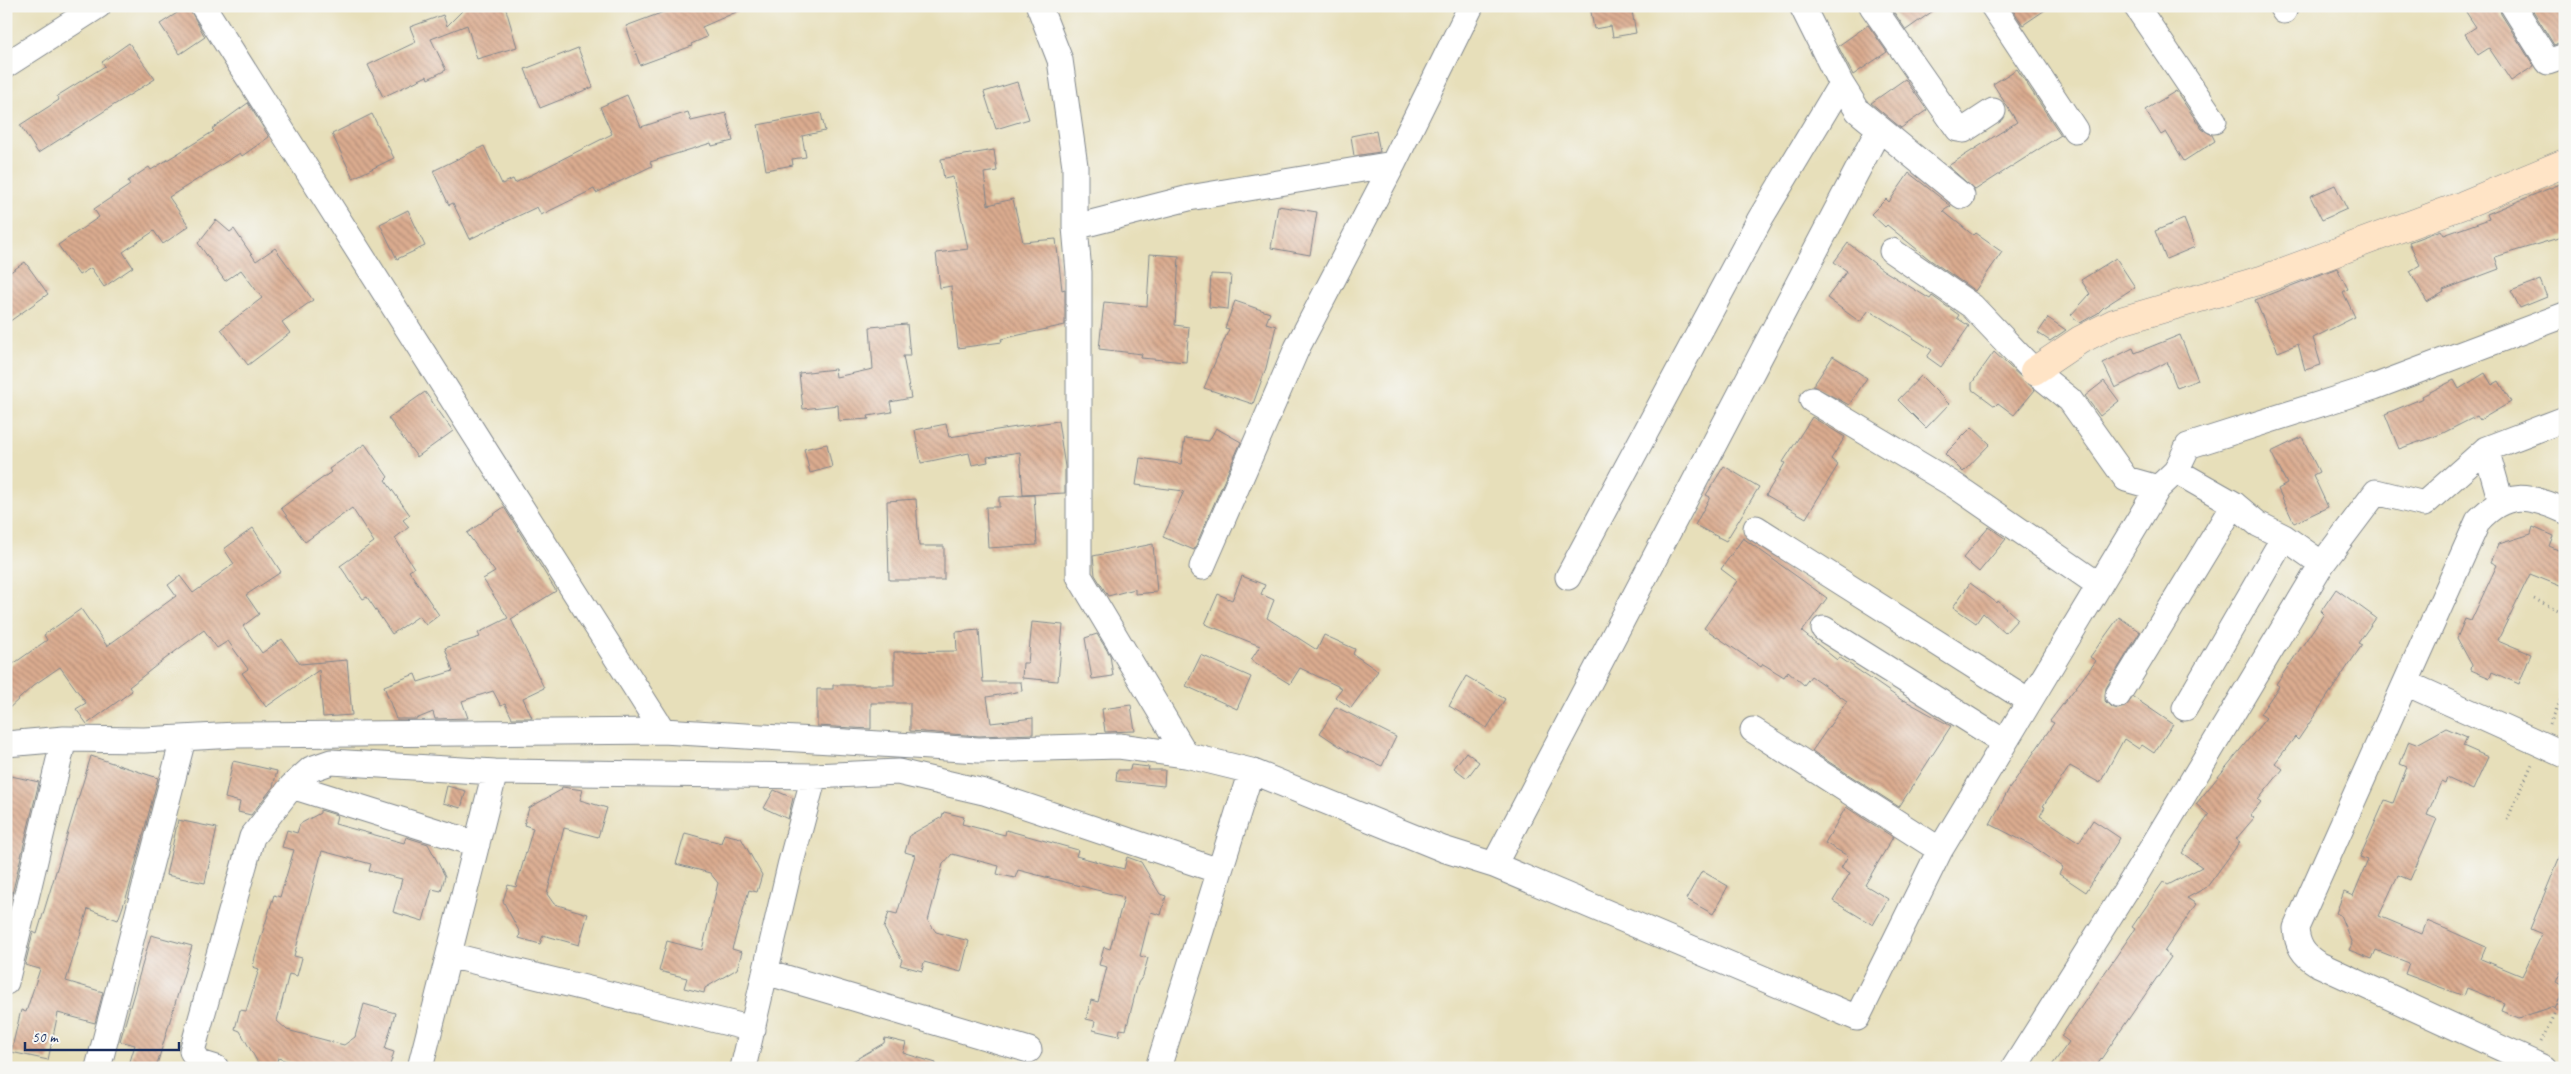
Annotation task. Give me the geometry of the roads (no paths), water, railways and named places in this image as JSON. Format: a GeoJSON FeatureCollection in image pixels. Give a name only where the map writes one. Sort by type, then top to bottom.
{"type":"FeatureCollection","features":[{"type":"Feature","properties":{"kind":"street"},"geometry":{"type":"LineString","coordinates":[[6,65],[98,6]]}},
{"type":"Feature","properties":{"kind":"street"},"geometry":{"type":"LineString","coordinates":[[203,6],[663,731]]}},
{"type":"Feature","properties":{"kind":"street"},"geometry":{"type":"LineString","coordinates":[[1039,6],[1060,60],[1075,166],[1075,227],[1079,272],[1079,576],[1186,756]]}},
{"type":"Feature","properties":{"kind":"street"},"geometry":{"type":"LineString","coordinates":[[1202,567],[1297,348],[1471,6]]}},
{"type":"Feature","properties":{"kind":"street"},"geometry":{"type":"LineString","coordinates":[[1802,6],[1841,84],[1858,111],[1962,196]]}},
{"type":"Feature","properties":{"kind":"street"},"geometry":{"type":"LineString","coordinates":[[1872,6],[1958,129],[1964,130],[1993,112]]}},
{"type":"Feature","properties":{"kind":"street"},"geometry":{"type":"LineString","coordinates":[[1993,6],[2075,130]]}},
{"type":"Feature","properties":{"kind":"street"},"geometry":{"type":"LineString","coordinates":[[2136,6],[2214,121]]}},
{"type":"Feature","properties":{"kind":"street"},"geometry":{"type":"LineString","coordinates":[[2513,6],[2548,62],[2565,56]]}},
{"type":"Feature","properties":{"kind":"street"},"geometry":{"type":"LineString","coordinates":[[1568,577],[1760,219],[1841,84]]}},
{"type":"Feature","properties":{"kind":"street"},"geometry":{"type":"LineString","coordinates":[[1494,865],[1879,129]]}},
{"type":"Feature","properties":{"kind":"street"},"geometry":{"type":"LineString","coordinates":[[2034,371],[2071,345],[2114,323],[2261,280],[2463,205],[2565,163]]}},
{"type":"Feature","properties":{"kind":"street"},"geometry":{"type":"LineString","coordinates":[[1075,227],[1189,198],[1392,164]]}},
{"type":"Feature","properties":{"kind":"street"},"geometry":{"type":"LineString","coordinates":[[1892,251],[1972,306],[2034,371],[2070,400],[2126,479],[2158,488]]}},
{"type":"Feature","properties":{"kind":"street"},"geometry":{"type":"LineString","coordinates":[[6,744],[64,739],[183,738],[254,735],[663,731],[980,750],[1119,746],[1186,756],[1251,771],[1443,849],[1494,865],[1857,1018],[1940,850],[2158,488],[2176,471],[2188,446],[2374,386],[2565,316]]}},
{"type":"Feature","properties":{"kind":"street"},"geometry":{"type":"LineString","coordinates":[[1812,400],[1954,485],[2099,585]]}},
{"type":"Feature","properties":{"kind":"street"},"geometry":{"type":"LineString","coordinates":[[2014,1068],[2138,871],[2322,564],[2376,492],[2424,504],[2486,449],[2565,419]]}},
{"type":"Feature","properties":{"kind":"street"},"geometry":{"type":"LineString","coordinates":[[2486,449],[2501,502]]}},
{"type":"Feature","properties":{"kind":"street"},"geometry":{"type":"LineString","coordinates":[[2176,471],[2234,504],[2258,524],[2284,537],[2322,564]]}},
{"type":"Feature","properties":{"kind":"street"},"geometry":{"type":"LineString","coordinates":[[2538,1065],[2318,964],[2304,954],[2297,939],[2296,928],[2299,916],[2478,521],[2488,510],[2501,502],[2515,498],[2530,498],[2565,511]]}},
{"type":"Feature","properties":{"kind":"street"},"geometry":{"type":"LineString","coordinates":[[2118,695],[2234,504]]}},
{"type":"Feature","properties":{"kind":"street"},"geometry":{"type":"LineString","coordinates":[[1756,528],[2029,701]]}},
{"type":"Feature","properties":{"kind":"street"},"geometry":{"type":"LineString","coordinates":[[2185,708],[2284,537]]}},
{"type":"Feature","properties":{"kind":"street"},"geometry":{"type":"LineString","coordinates":[[1824,629],[2004,742]]}},
{"type":"Feature","properties":{"kind":"street"},"geometry":{"type":"LineString","coordinates":[[2406,683],[2565,755]]}},
{"type":"Feature","properties":{"kind":"street"},"geometry":{"type":"LineString","coordinates":[[1753,730],[1940,850]]}},
{"type":"Feature","properties":{"kind":"street"},"geometry":{"type":"LineString","coordinates":[[98,1068],[183,738]]}},
{"type":"Feature","properties":{"kind":"street"},"geometry":{"type":"LineString","coordinates":[[6,982],[64,739]]}},
{"type":"Feature","properties":{"kind":"street"},"geometry":{"type":"LineString","coordinates":[[216,1068],[200,1063],[192,1051],[252,837],[292,786],[311,770],[331,762],[495,772],[814,776],[898,772],[984,792],[1220,871]]}},
{"type":"Feature","properties":{"kind":"street"},"geometry":{"type":"LineString","coordinates":[[1158,1068],[1251,771]]}},
{"type":"Feature","properties":{"kind":"street"},"geometry":{"type":"LineString","coordinates":[[420,1068],[495,772]]}},
{"type":"Feature","properties":{"kind":"street"},"geometry":{"type":"LineString","coordinates":[[743,1068],[790,866],[814,776]]}},
{"type":"Feature","properties":{"kind":"street"},"geometry":{"type":"LineString","coordinates":[[292,786],[477,844]]}},
{"type":"Feature","properties":{"kind":"street"},"geometry":{"type":"LineString","coordinates":[[448,954],[753,1029]]}},
{"type":"Feature","properties":{"kind":"street"},"geometry":{"type":"LineString","coordinates":[[766,972],[1029,1050]]}}]}
